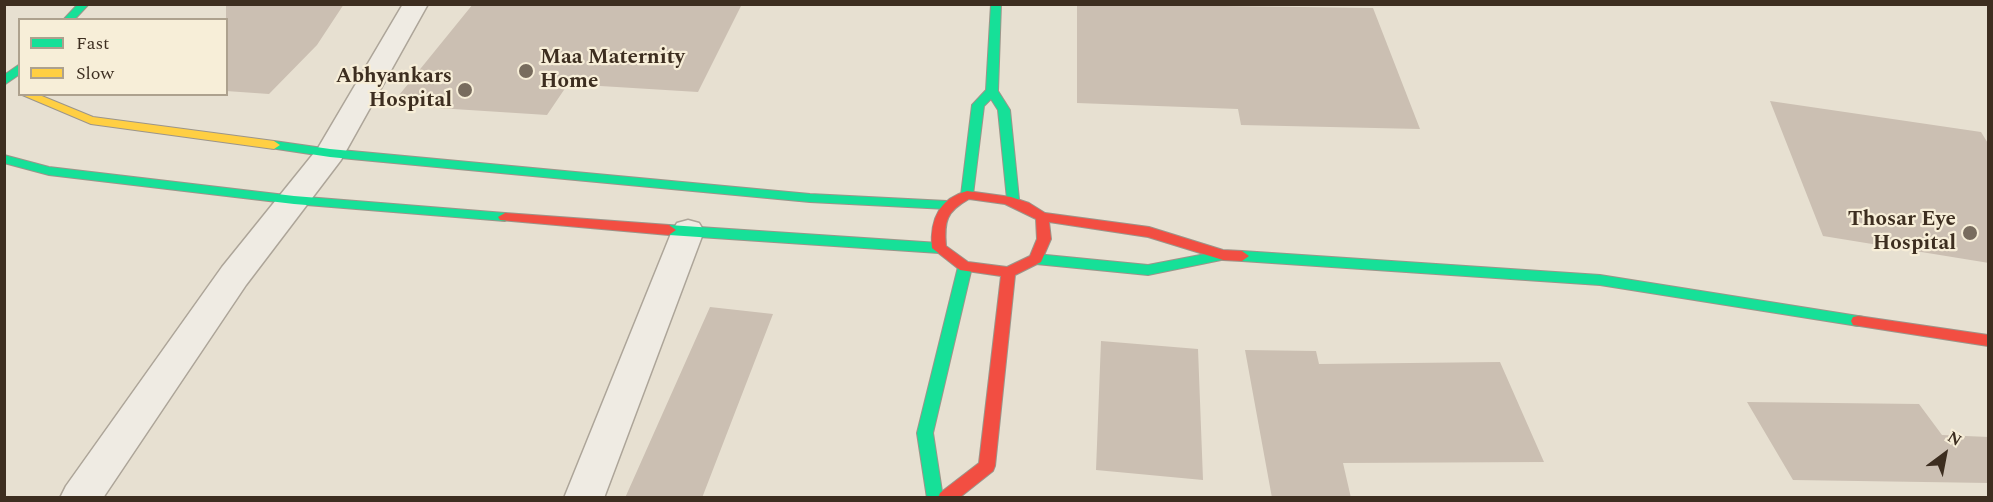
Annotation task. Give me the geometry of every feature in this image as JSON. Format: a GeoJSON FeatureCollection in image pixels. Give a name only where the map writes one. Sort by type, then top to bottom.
{"type":"FeatureCollection","features":[{"type":"Feature","properties":{"kind":"main road"},"geometry":{"type":"LineString","coordinates":[[70,18],[84,4]]}},
{"type":"Feature","properties":{"kind":"main road"},"geometry":{"type":"LineString","coordinates":[[996,4],[992,91],[1004,110],[1013,199]]}},
{"type":"Feature","properties":{"kind":"main road"},"geometry":{"type":"LineString","coordinates":[[4,82],[18,69]]}},
{"type":"Feature","properties":{"kind":"main road"},"geometry":{"type":"LineString","coordinates":[[967,195],[978,105],[992,91]]}},
{"type":"Feature","properties":{"kind":"main road"},"geometry":{"type":"LineString","coordinates":[[30,96],[91,120],[330,153],[810,198],[947,205],[967,195],[1000,196],[1024,202],[1042,217],[1149,232],[1223,255],[1600,280],[1989,340]]}},
{"type":"Feature","properties":{"kind":"main road"},"geometry":{"type":"LineString","coordinates":[[4,159],[49,171],[294,200],[939,248],[965,267],[1008,272],[1036,259],[1148,270],[1223,255]]}},
{"type":"Feature","properties":{"kind":"main road"},"geometry":{"type":"LineString","coordinates":[[939,248],[936,224],[947,205]]}},
{"type":"Feature","properties":{"kind":"main road"},"geometry":{"type":"LineString","coordinates":[[1036,259],[1044,239],[1042,217]]}},
{"type":"Feature","properties":{"kind":"main road"},"geometry":{"type":"LineString","coordinates":[[935,498],[925,433],[965,267]]}},
{"type":"Feature","properties":{"kind":"main road"},"geometry":{"type":"LineString","coordinates":[[946,498],[987,466],[1008,272]]}},
{"type":"Feature","properties":{"kind":"street"},"geometry":{"type":"LineString","coordinates":[[80,498],[234,276],[330,153],[416,4]]}},
{"type":"Feature","properties":{"kind":"street"},"geometry":{"type":"LineString","coordinates":[[584,498],[688,231]]}},
{"type":"Feature","properties":{"kind":"building"},"geometry":{"type":"Polygon","coordinates":[[[226,4],[344,4],[317,45],[269,94],[228,91],[228,18],[226,18],[226,4]]]}},
{"type":"Feature","properties":{"kind":"building"},"geometry":{"type":"Polygon","coordinates":[[[473,4],[742,4],[698,92],[568,84],[547,115],[391,105],[473,4]]]}},
{"type":"Feature","properties":{"kind":"building"},"geometry":{"type":"Polygon","coordinates":[[[1077,4],[1373,8],[1420,129],[1241,125],[1238,109],[1077,103],[1077,4]]]}},
{"type":"Feature","properties":{"kind":"building"},"geometry":{"type":"Polygon","coordinates":[[[1770,101],[1981,132],[1989,145],[1989,263],[1823,236],[1770,101]]]}},
{"type":"Feature","properties":{"kind":"building"},"geometry":{"type":"Polygon","coordinates":[[[710,307],[773,314],[702,498],[625,498],[710,307]]]}},
{"type":"Feature","properties":{"kind":"building"},"geometry":{"type":"Polygon","coordinates":[[[1101,341],[1198,349],[1203,480],[1096,470],[1101,341]]]}},
{"type":"Feature","properties":{"kind":"building"},"geometry":{"type":"Polygon","coordinates":[[[1245,350],[1316,351],[1319,364],[1500,362],[1544,462],[1343,463],[1351,498],[1272,498],[1245,350]]]}},
{"type":"Feature","properties":{"kind":"building"},"geometry":{"type":"Polygon","coordinates":[[[1747,402],[1919,404],[1942,435],[1989,437],[1989,483],[1793,480],[1747,402]]]}},
{"type":"Feature","properties":{"kind":"traffic: fast"},"geometry":{"type":"LineString","coordinates":[[70,18],[84,4]]}},
{"type":"Feature","properties":{"kind":"traffic: fast"},"geometry":{"type":"LineString","coordinates":[[996,4],[992,91],[1004,110],[1013,199]]}},
{"type":"Feature","properties":{"kind":"traffic: fast"},"geometry":{"type":"LineString","coordinates":[[4,82],[18,69]]}},
{"type":"Feature","properties":{"kind":"traffic: fast"},"geometry":{"type":"LineString","coordinates":[[967,195],[978,105],[992,91]]}},
{"type":"Feature","properties":{"kind":"traffic: fast"},"geometry":{"type":"LineString","coordinates":[[274,145],[330,153],[810,198],[947,205]]}},
{"type":"Feature","properties":{"kind":"traffic: fast"},"geometry":{"type":"LineString","coordinates":[[4,159],[49,171],[294,200],[505,217]]}},
{"type":"Feature","properties":{"kind":"traffic: fast"},"geometry":{"type":"LineString","coordinates":[[669,230],[939,248]]}},
{"type":"Feature","properties":{"kind":"traffic: fast"},"geometry":{"type":"LineString","coordinates":[[1036,259],[1148,270],[1221,256]]}},
{"type":"Feature","properties":{"kind":"traffic: fast"},"geometry":{"type":"LineString","coordinates":[[1242,256],[1600,280],[1858,321]]}},
{"type":"Feature","properties":{"kind":"traffic: fast"},"geometry":{"type":"LineString","coordinates":[[935,498],[925,433],[965,267]]}},
{"type":"Feature","properties":{"kind":"traffic: slow"},"geometry":{"type":"LineString","coordinates":[[30,96],[91,120],[274,145]]}},
{"type":"Feature","properties":{"kind":"traffic: jam"},"geometry":{"type":"LineString","coordinates":[[967,195],[988,196],[1016,202],[1042,217],[1044,239],[1036,259],[1008,272],[965,267],[939,248],[938,229],[942,215],[951,205],[967,195]]}},
{"type":"Feature","properties":{"kind":"traffic: jam"},"geometry":{"type":"LineString","coordinates":[[505,217],[669,230]]}},
{"type":"Feature","properties":{"kind":"traffic: jam"},"geometry":{"type":"LineString","coordinates":[[1042,217],[1149,232],[1223,255],[1242,256]]}},
{"type":"Feature","properties":{"kind":"traffic: jam"},"geometry":{"type":"LineString","coordinates":[[946,498],[987,466],[1008,272]]}},
{"type":"Feature","properties":{"kind":"traffic: jam"},"geometry":{"type":"LineString","coordinates":[[1858,321],[1988,341]]}},
{"type":"Feature","properties":{"kind":"place","name":"Maa Maternity Home"},"geometry":{"type":"Point","coordinates":[526,71]}},
{"type":"Feature","properties":{"kind":"place","name":"Abhyankars Hospital"},"geometry":{"type":"Point","coordinates":[465,90]}},
{"type":"Feature","properties":{"kind":"place","name":"Thosar Eye Hospital"},"geometry":{"type":"Point","coordinates":[1970,233]}}]}
